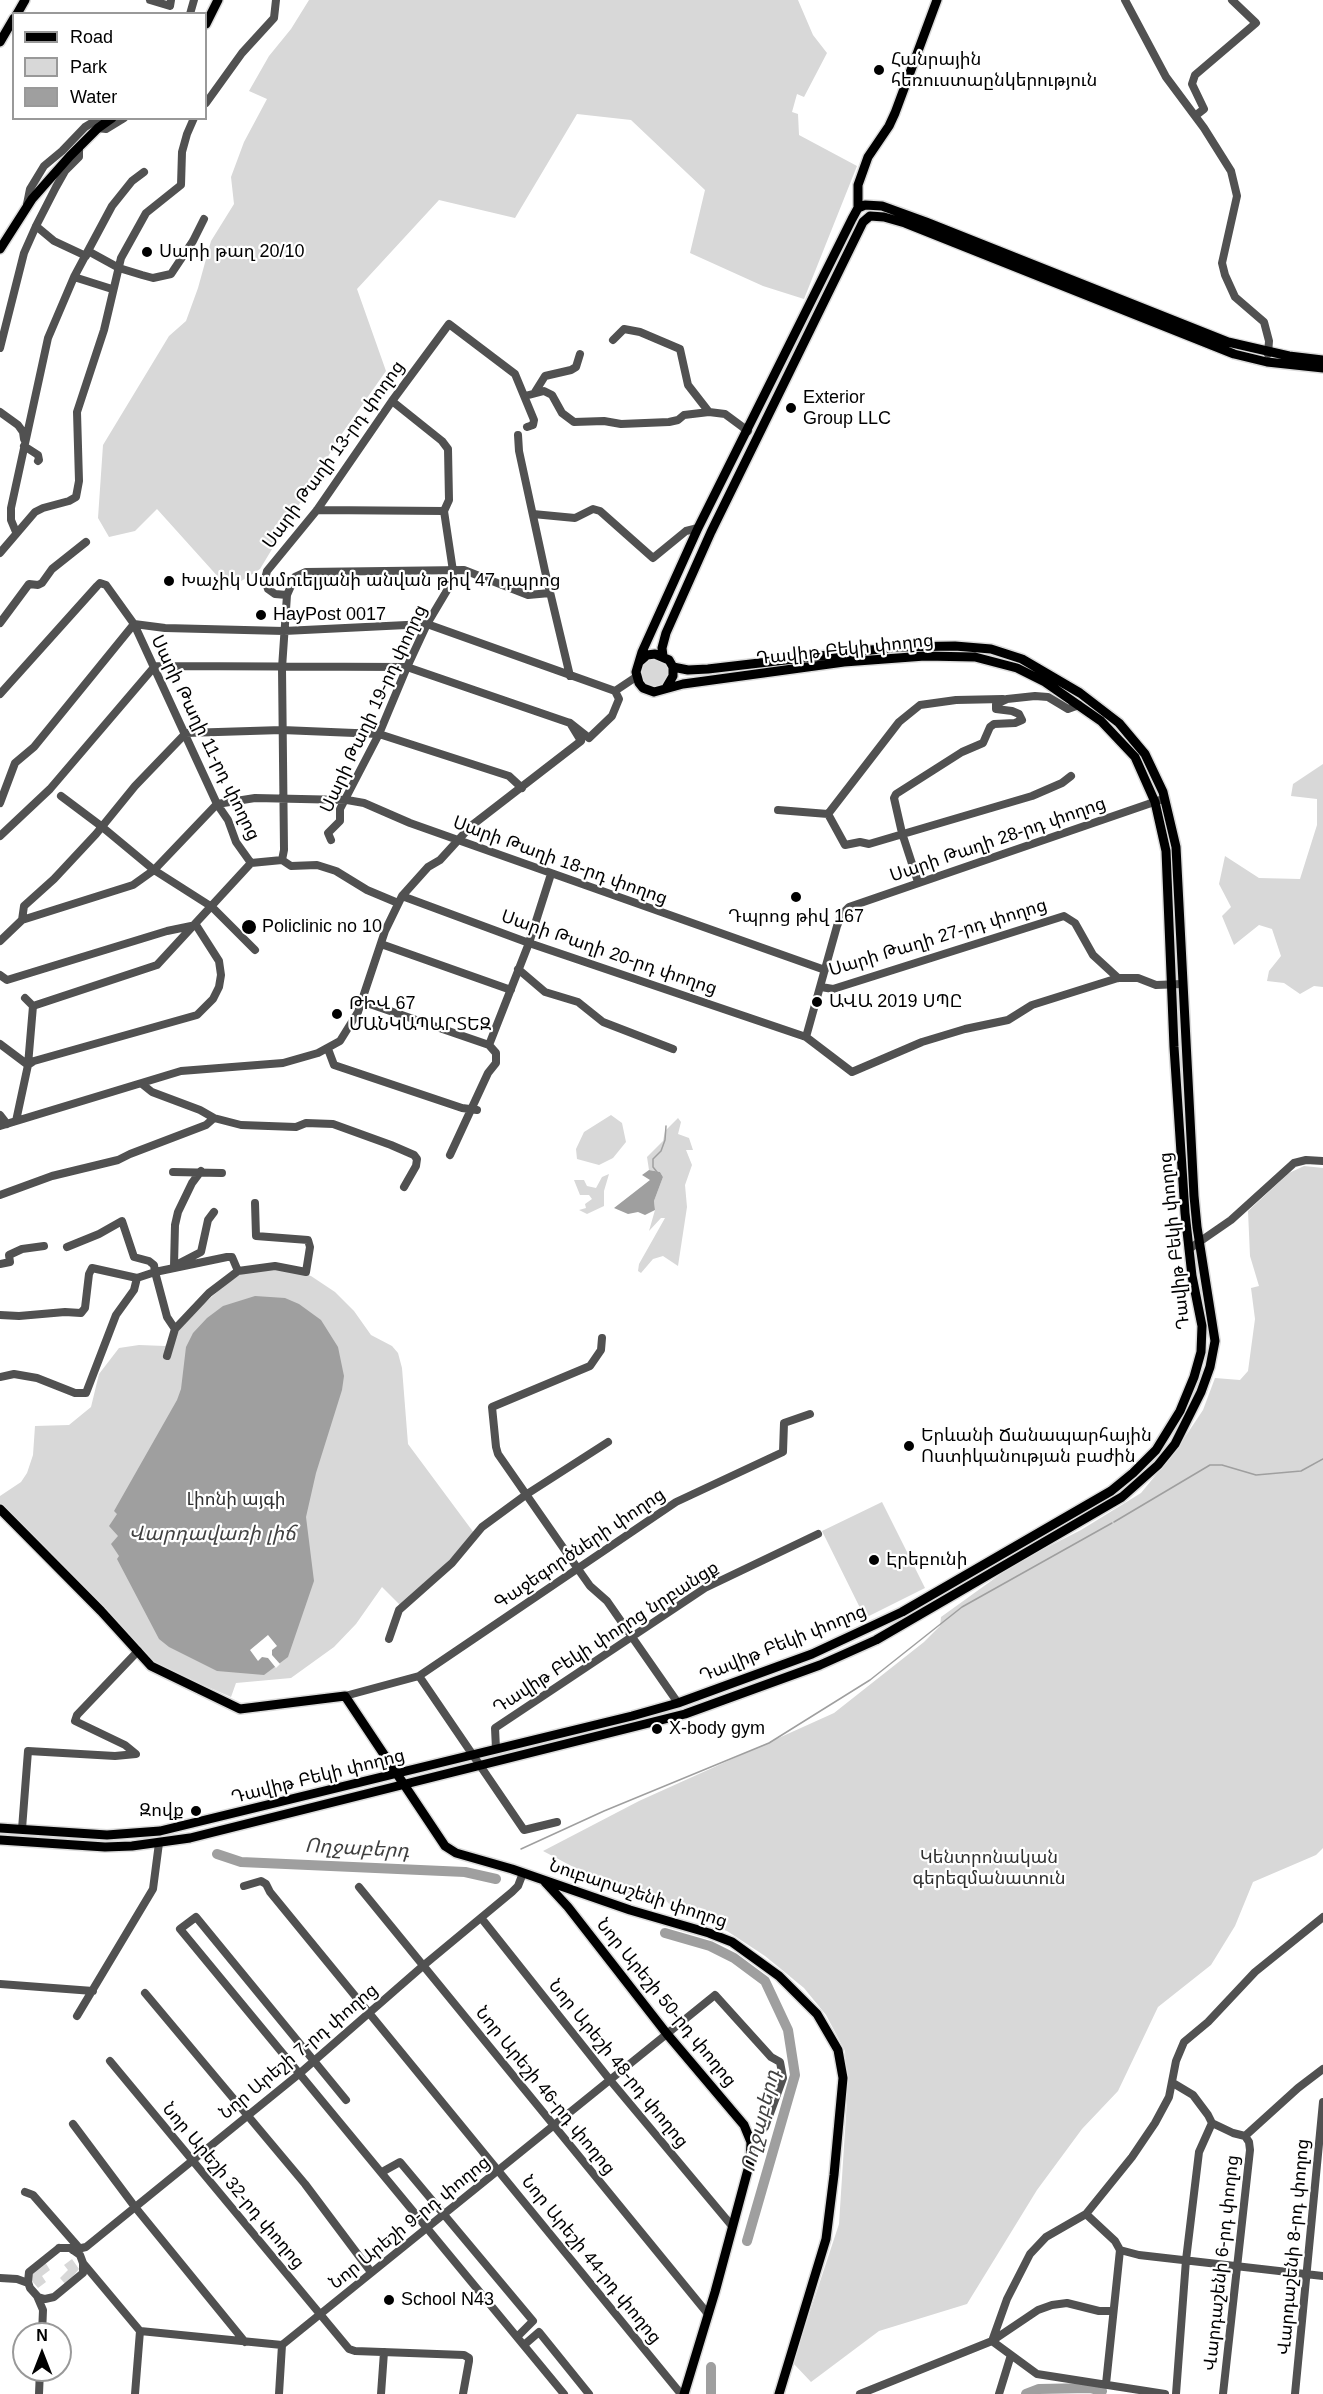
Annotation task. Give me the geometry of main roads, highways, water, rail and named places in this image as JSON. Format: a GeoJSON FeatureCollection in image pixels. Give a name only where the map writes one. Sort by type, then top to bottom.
{"type":"FeatureCollection","features":[{"type":"Feature","properties":{"kind":"main road"},"geometry":{"type":"LineString","coordinates":[[207,22],[218,0]]}},
{"type":"Feature","properties":{"kind":"main road"},"geometry":{"type":"LineString","coordinates":[[637,667],[699,528],[858,208],[858,185],[868,157],[895,113],[937,0]]}},
{"type":"Feature","properties":{"kind":"main road"},"geometry":{"type":"LineString","coordinates":[[0,42],[12,21]]}},
{"type":"Feature","properties":{"kind":"main road"},"geometry":{"type":"LineString","coordinates":[[0,249],[27,204],[79,150],[101,123]]}},
{"type":"Feature","properties":{"kind":"main road"},"geometry":{"type":"LineString","coordinates":[[858,208],[871,203],[882,206],[1074,286]]}},
{"type":"Feature","properties":{"kind":"main road"},"geometry":{"type":"LineString","coordinates":[[858,208],[867,219]]}},
{"type":"Feature","properties":{"kind":"main road"},"geometry":{"type":"LineString","coordinates":[[663,656],[662,648],[666,633],[711,532],[817,314],[867,219],[876,215],[904,223],[1268,357],[1323,368]]}},
{"type":"Feature","properties":{"kind":"main road"},"geometry":{"type":"LineString","coordinates":[[1268,357],[1323,360]]}},
{"type":"Feature","properties":{"kind":"main road","name":"Դավիթ Բեկի փողոց"},"geometry":{"type":"LineString","coordinates":[[0,1840],[105,1847],[159,1843],[198,1836],[685,1713],[819,1665],[876,1640],[1122,1497],[1158,1465],[1175,1444],[1191,1415],[1209,1371],[1215,1341],[1199,1242],[1190,1132],[1175,838],[1165,799],[1145,754],[1119,723],[1098,706],[1061,681],[1003,651],[972,647],[921,646],[866,650],[708,669],[688,670],[673,667]]}},
{"type":"Feature","properties":{"kind":"main road"},"geometry":{"type":"LineString","coordinates":[[637,667],[641,660],[655,654],[669,660],[673,667],[672,681],[666,688]]}},
{"type":"Feature","properties":{"kind":"main road","name":"Դավիթ Բեկի փողոց"},"geometry":{"type":"LineString","coordinates":[[0,1828],[107,1835],[160,1831],[632,1716],[678,1702],[812,1654],[870,1628],[1101,1497],[1133,1473],[1156,1450],[1180,1411],[1201,1352],[1202,1326],[1189,1249],[1166,851],[1155,802],[1135,757],[1112,731],[1045,682],[1017,668],[975,657],[895,658],[844,662],[683,684],[654,692],[648,691],[639,683],[636,677],[637,667]]}},
{"type":"Feature","properties":{"kind":"main road","name":"Նուբարաշենի փողոց"},"geometry":{"type":"LineString","coordinates":[[0,1509],[151,1666],[240,1709],[345,1696],[445,1846],[456,1853],[732,1942],[771,1970],[799,1994],[817,2014],[838,2050],[843,2078],[826,2239],[779,2394]]}},
{"type":"Feature","properties":{"kind":"main road","name":"Նոր Արեշի 50-րդ փողոց"},"geometry":{"type":"LineString","coordinates":[[544,1880],[744,2125],[751,2142],[750,2162],[708,2314],[683,2394]]}},
{"type":"Feature","properties":{"kind":"main road"},"geometry":{"type":"LineString","coordinates":[[568,1907],[584,1895]]}},
{"type":"Feature","properties":{"kind":"water"},"geometry":{"type":"Polygon","coordinates":[[[649,1170],[660,1172],[663,1177],[654,1201],[655,1210],[645,1215],[638,1212],[628,1214],[614,1208],[650,1180],[642,1175],[649,1170]]]}},
{"type":"Feature","properties":{"kind":"water","name":"Վարդավառի լիճ"},"geometry":{"type":"Polygon","coordinates":[[[255,1296],[285,1298],[299,1304],[321,1320],[338,1347],[344,1376],[306,1517],[314,1581],[288,1657],[264,1675],[217,1671],[169,1647],[159,1639],[117,1559],[119,1556],[111,1544],[118,1536],[109,1526],[117,1514],[114,1511],[177,1400],[181,1389],[186,1347],[193,1333],[223,1306],[255,1296]]]}},
{"type":"Feature","properties":{"kind":"waterway"},"geometry":{"type":"LineString","coordinates":[[657,1172],[653,1167],[653,1159],[661,1151],[666,1126]]}},
{"type":"Feature","properties":{"kind":"waterway"},"geometry":{"type":"LineString","coordinates":[[1114,1522],[1210,1465],[1222,1465],[1256,1475],[1301,1471],[1323,1459]]}},
{"type":"Feature","properties":{"kind":"waterway"},"geometry":{"type":"LineString","coordinates":[[521,1849],[604,1811],[769,1743],[870,1680],[962,1607],[1112,1523]]}},
{"type":"Feature","properties":{"kind":"waterway","name":"Ողջաբերդ"},"geometry":{"type":"LineString","coordinates":[[217,1854],[241,1862],[465,1872],[496,1879]]}},
{"type":"Feature","properties":{"kind":"waterway","name":"Ողջաբերդ"},"geometry":{"type":"LineString","coordinates":[[665,1933],[710,1946],[734,1958],[765,1981],[788,2030],[795,2075],[747,2241]]}},
{"type":"Feature","properties":{"kind":"waterway","name":"Ողջաբերդ"},"geometry":{"type":"LineString","coordinates":[[711,2367],[711,2394]]}},
{"type":"Feature","properties":{"kind":"waterway","name":"Ողջաբերդ"},"geometry":{"type":"LineString","coordinates":[[1026,2394],[1039,2389],[1090,2388],[1102,2391]]}},
{"type":"Feature","properties":{"kind":"place","name":"Հանրային հեռուստաընկերություն"},"geometry":{"type":"Point","coordinates":[879,70]}},
{"type":"Feature","properties":{"kind":"place","name":"Սարի թաղ 20/10"},"geometry":{"type":"Point","coordinates":[147,252]}},
{"type":"Feature","properties":{"kind":"place","name":"Exterior Group LLC"},"geometry":{"type":"Point","coordinates":[791,408]}},
{"type":"Feature","properties":{"kind":"place","name":"Խաչիկ Սամուելյանի անվան թիվ 47 դպրոց"},"geometry":{"type":"Point","coordinates":[169,581]}},
{"type":"Feature","properties":{"kind":"place","name":"HayPost 0017"},"geometry":{"type":"Point","coordinates":[261,615]}},
{"type":"Feature","properties":{"kind":"place","name":"Դպրոց թիվ 167"},"geometry":{"type":"Point","coordinates":[796,897]}},
{"type":"Feature","properties":{"kind":"place","name":"Policlinic no 10"},"geometry":{"type":"Point","coordinates":[249,927]}},
{"type":"Feature","properties":{"kind":"place","name":"ԱՎԱ 2019 ՍՊԸ"},"geometry":{"type":"Point","coordinates":[817,1002]}},
{"type":"Feature","properties":{"kind":"place","name":"ԹԻՎ 67 ՄԱՆԿԱՊԱՐՏԵԶ"},"geometry":{"type":"Point","coordinates":[337,1014]}},
{"type":"Feature","properties":{"kind":"place","name":"Երևանի Ճանապարհային Ոստիկանության բաժին"},"geometry":{"type":"Point","coordinates":[909,1446]}},
{"type":"Feature","properties":{"kind":"place","name":"Էրեբունի"},"geometry":{"type":"Point","coordinates":[874,1560]}},
{"type":"Feature","properties":{"kind":"place","name":"X-body gym"},"geometry":{"type":"Point","coordinates":[657,1729]}},
{"type":"Feature","properties":{"kind":"place","name":"Զովք"},"geometry":{"type":"Point","coordinates":[196,1811]}},
{"type":"Feature","properties":{"kind":"place","name":"School N43"},"geometry":{"type":"Point","coordinates":[389,2300]}},
{"type":"Feature","properties":{"kind":"park label","name":"Լիոնի այգի"},"geometry":{"type":"Point","coordinates":[236,1500]}},
{"type":"Feature","properties":{"kind":"park label","name":"Կենտրոնական գերեզմանատուն"},"geometry":{"type":"Point","coordinates":[989,1868]}}]}
